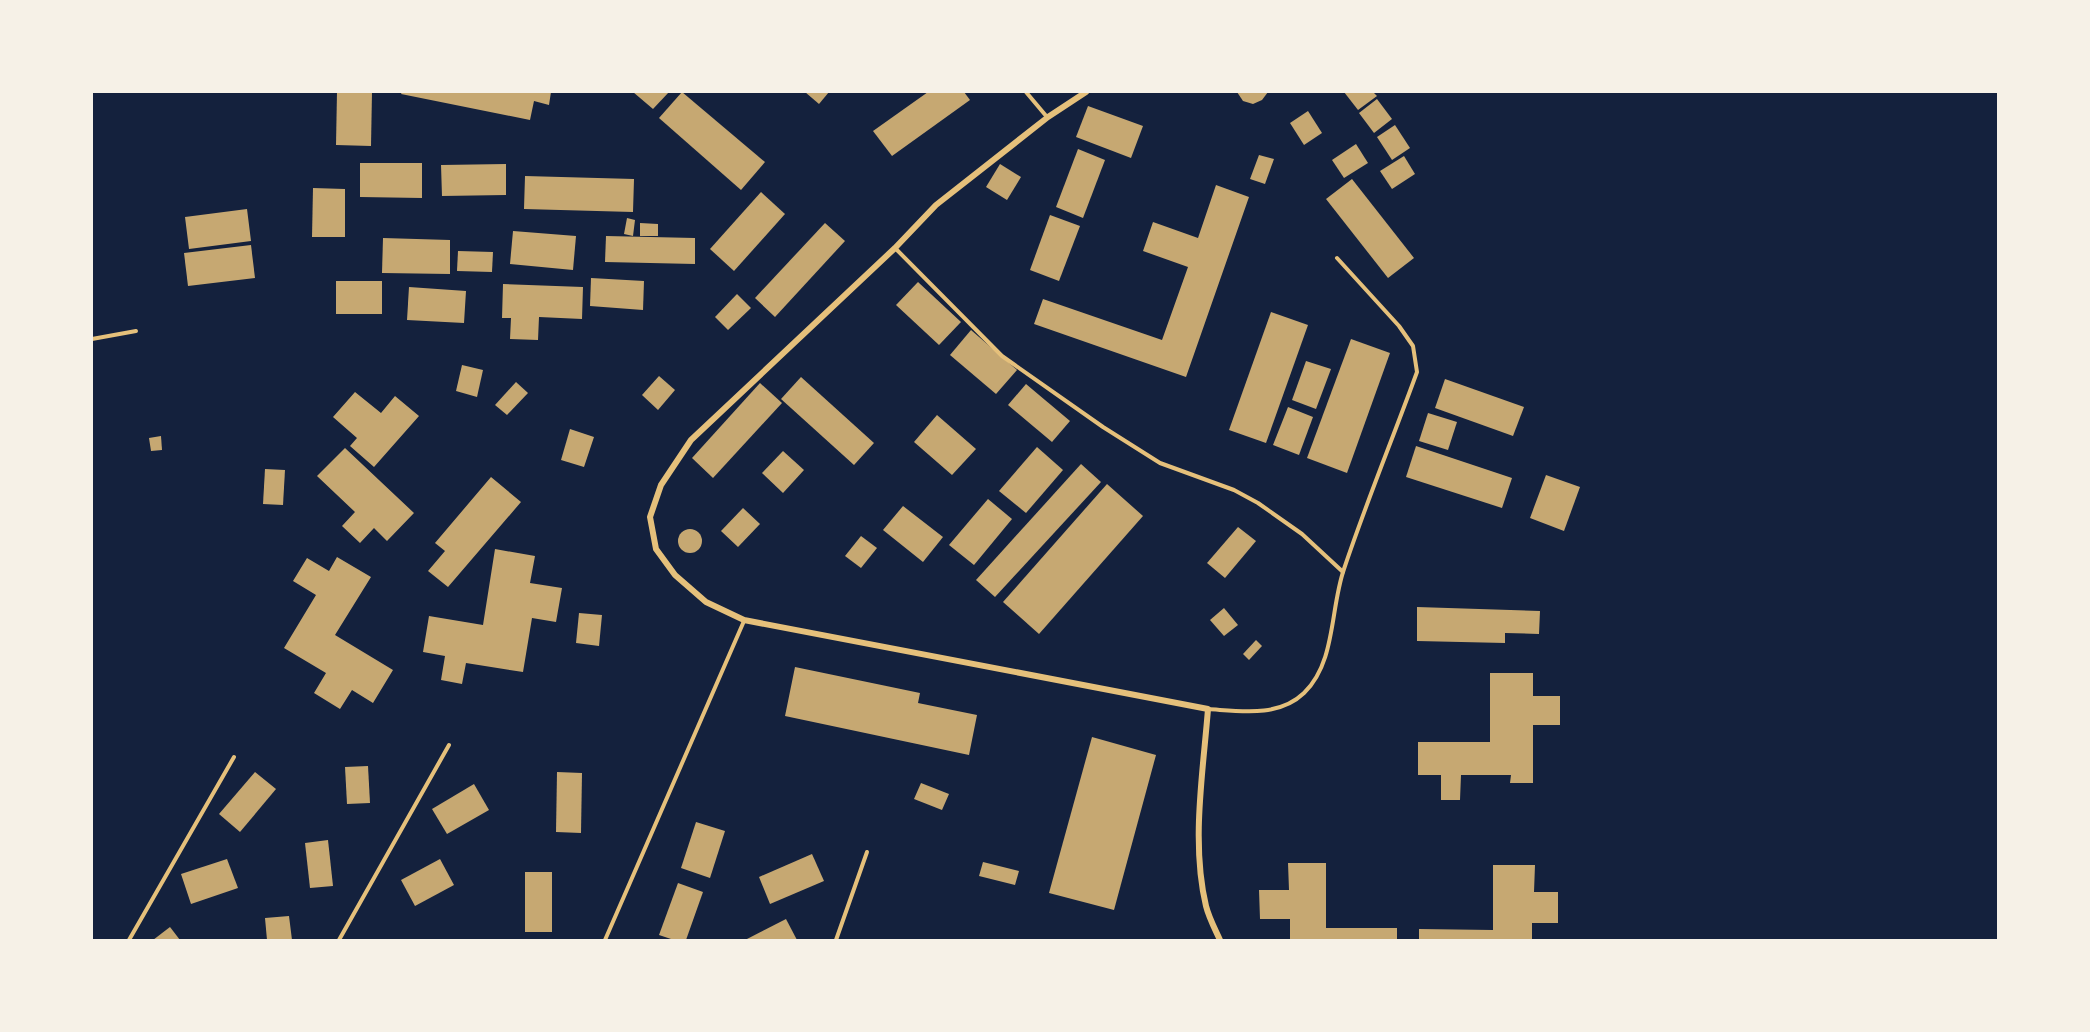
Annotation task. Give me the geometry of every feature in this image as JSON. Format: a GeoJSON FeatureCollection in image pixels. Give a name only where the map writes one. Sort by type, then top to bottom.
{"type":"FeatureCollection","features":[{"type":"Feature","properties":{"kind":"street"},"geometry":{"type":"LineString","coordinates":[[1086,92],[1048,117],[936,205],[895,248],[691,440],[661,485],[650,517],[656,549],[675,575],[706,602],[744,620],[1208,709],[1198,851],[1207,909],[1220,940]]}},
{"type":"Feature","properties":{"kind":"lane"},"geometry":{"type":"LineString","coordinates":[[1026,92],[1048,117]]}},
{"type":"Feature","properties":{"kind":"lane"},"geometry":{"type":"LineString","coordinates":[[895,248],[1002,356],[1160,464],[1225,486],[1258,503],[1302,534],[1343,572]]}},
{"type":"Feature","properties":{"kind":"lane"},"geometry":{"type":"LineString","coordinates":[[1208,709],[1260,712],[1281,706],[1303,694],[1316,676],[1327,652],[1343,572],[1417,372],[1413,346],[1399,326],[1337,258]]}},
{"type":"Feature","properties":{"kind":"lane"},"geometry":{"type":"LineString","coordinates":[[92,339],[136,331]]}},
{"type":"Feature","properties":{"kind":"lane"},"geometry":{"type":"LineString","coordinates":[[604,940],[744,620]]}},
{"type":"Feature","properties":{"kind":"lane"},"geometry":{"type":"LineString","coordinates":[[339,940],[449,745]]}},
{"type":"Feature","properties":{"kind":"lane"},"geometry":{"type":"LineString","coordinates":[[129,940],[234,757]]}},
{"type":"Feature","properties":{"kind":"lane"},"geometry":{"type":"LineString","coordinates":[[836,940],[867,852]]}},
{"type":"Feature","properties":{"kind":"building"},"geometry":{"type":"Polygon","coordinates":[[[337,92],[372,92],[371,146],[336,145],[337,92]]]}},
{"type":"Feature","properties":{"kind":"building"},"geometry":{"type":"Polygon","coordinates":[[[402,92],[551,92],[549,105],[534,101],[530,120],[401,94],[402,92]]]}},
{"type":"Feature","properties":{"kind":"building"},"geometry":{"type":"Polygon","coordinates":[[[633,92],[669,92],[653,109],[633,92]]]}},
{"type":"Feature","properties":{"kind":"building"},"geometry":{"type":"Polygon","coordinates":[[[682,92],[765,162],[741,190],[659,118],[682,92]]]}},
{"type":"Feature","properties":{"kind":"building"},"geometry":{"type":"Polygon","coordinates":[[[805,92],[829,92],[819,104],[805,92]]]}},
{"type":"Feature","properties":{"kind":"building"},"geometry":{"type":"Polygon","coordinates":[[[928,92],[964,92],[970,100],[892,156],[873,131],[928,92]]]}},
{"type":"Feature","properties":{"kind":"building"},"geometry":{"type":"Polygon","coordinates":[[[1237,92],[1268,92],[1262,100],[1253,104],[1243,101],[1237,92]]]}},
{"type":"Feature","properties":{"kind":"building"},"geometry":{"type":"Polygon","coordinates":[[[1344,92],[1373,92],[1377,96],[1358,110],[1344,92]]]}},
{"type":"Feature","properties":{"kind":"building"},"geometry":{"type":"Polygon","coordinates":[[[1377,99],[1392,119],[1374,133],[1359,113],[1377,99]]]}},
{"type":"Feature","properties":{"kind":"building"},"geometry":{"type":"Polygon","coordinates":[[[1088,106],[1143,126],[1131,158],[1076,137],[1088,106]]]}},
{"type":"Feature","properties":{"kind":"building"},"geometry":{"type":"Polygon","coordinates":[[[1308,111],[1322,133],[1304,145],[1290,123],[1308,111]]]}},
{"type":"Feature","properties":{"kind":"building"},"geometry":{"type":"Polygon","coordinates":[[[1395,125],[1410,148],[1392,160],[1377,137],[1395,125]]]}},
{"type":"Feature","properties":{"kind":"building"},"geometry":{"type":"Polygon","coordinates":[[[1356,144],[1368,163],[1344,178],[1332,160],[1356,144]]]}},
{"type":"Feature","properties":{"kind":"building"},"geometry":{"type":"Polygon","coordinates":[[[1078,149],[1105,160],[1083,218],[1056,207],[1078,149]]]}},
{"type":"Feature","properties":{"kind":"building"},"geometry":{"type":"Polygon","coordinates":[[[1259,155],[1274,159],[1265,184],[1250,179],[1259,155]]]}},
{"type":"Feature","properties":{"kind":"building"},"geometry":{"type":"Polygon","coordinates":[[[1404,156],[1415,174],[1392,189],[1380,171],[1404,156]]]}},
{"type":"Feature","properties":{"kind":"building"},"geometry":{"type":"Polygon","coordinates":[[[360,163],[422,163],[422,198],[360,197],[360,163]]]}},
{"type":"Feature","properties":{"kind":"building"},"geometry":{"type":"Polygon","coordinates":[[[506,164],[506,195],[442,196],[441,165],[506,164]]]}},
{"type":"Feature","properties":{"kind":"building"},"geometry":{"type":"Polygon","coordinates":[[[1000,164],[1021,177],[1007,200],[986,187],[1000,164]]]}},
{"type":"Feature","properties":{"kind":"building"},"geometry":{"type":"Polygon","coordinates":[[[525,176],[634,179],[633,212],[524,209],[525,176]]]}},
{"type":"Feature","properties":{"kind":"building"},"geometry":{"type":"Polygon","coordinates":[[[1352,179],[1414,258],[1388,278],[1326,199],[1352,179]]]}},
{"type":"Feature","properties":{"kind":"building"},"geometry":{"type":"Polygon","coordinates":[[[1216,185],[1249,197],[1186,377],[1034,324],[1043,299],[1162,340],[1188,267],[1143,251],[1153,222],[1198,238],[1216,185]]]}},
{"type":"Feature","properties":{"kind":"building"},"geometry":{"type":"Polygon","coordinates":[[[313,188],[345,189],[345,237],[312,237],[313,188]]]}},
{"type":"Feature","properties":{"kind":"building"},"geometry":{"type":"Polygon","coordinates":[[[761,192],[785,214],[734,271],[710,249],[761,192]]]}},
{"type":"Feature","properties":{"kind":"building"},"geometry":{"type":"Polygon","coordinates":[[[247,209],[251,241],[189,249],[185,217],[247,209]]]}},
{"type":"Feature","properties":{"kind":"building"},"geometry":{"type":"Polygon","coordinates":[[[1050,215],[1080,226],[1059,281],[1030,270],[1050,215]]]}},
{"type":"Feature","properties":{"kind":"building"},"geometry":{"type":"Polygon","coordinates":[[[627,218],[635,220],[633,236],[624,234],[627,218]]]}},
{"type":"Feature","properties":{"kind":"building"},"geometry":{"type":"Polygon","coordinates":[[[640,223],[658,224],[658,236],[640,236],[640,223]]]}},
{"type":"Feature","properties":{"kind":"building"},"geometry":{"type":"Polygon","coordinates":[[[825,223],[845,241],[775,317],[755,298],[825,223]]]}},
{"type":"Feature","properties":{"kind":"building"},"geometry":{"type":"Polygon","coordinates":[[[513,231],[576,236],[573,270],[510,264],[513,231]]]}},
{"type":"Feature","properties":{"kind":"building"},"geometry":{"type":"Polygon","coordinates":[[[606,236],[695,238],[695,264],[605,262],[606,236]]]}},
{"type":"Feature","properties":{"kind":"building"},"geometry":{"type":"Polygon","coordinates":[[[383,238],[450,240],[450,274],[382,273],[383,238]]]}},
{"type":"Feature","properties":{"kind":"building"},"geometry":{"type":"Polygon","coordinates":[[[251,245],[255,278],[188,286],[184,253],[251,245]]]}},
{"type":"Feature","properties":{"kind":"building"},"geometry":{"type":"Polygon","coordinates":[[[458,251],[493,252],[492,272],[457,271],[458,251]]]}},
{"type":"Feature","properties":{"kind":"building"},"geometry":{"type":"Polygon","coordinates":[[[591,278],[644,281],[643,310],[590,306],[591,278]]]}},
{"type":"Feature","properties":{"kind":"building"},"geometry":{"type":"Polygon","coordinates":[[[336,281],[382,281],[382,314],[336,314],[336,281]]]}},
{"type":"Feature","properties":{"kind":"building"},"geometry":{"type":"Polygon","coordinates":[[[918,282],[961,322],[939,345],[896,305],[918,282]]]}},
{"type":"Feature","properties":{"kind":"building"},"geometry":{"type":"Polygon","coordinates":[[[503,284],[583,287],[582,319],[539,317],[538,340],[510,339],[511,318],[502,318],[503,284]]]}},
{"type":"Feature","properties":{"kind":"building"},"geometry":{"type":"Polygon","coordinates":[[[409,287],[466,291],[464,323],[407,320],[409,287]]]}},
{"type":"Feature","properties":{"kind":"building"},"geometry":{"type":"Polygon","coordinates":[[[737,294],[751,308],[728,330],[715,317],[737,294]]]}},
{"type":"Feature","properties":{"kind":"building"},"geometry":{"type":"Polygon","coordinates":[[[1271,312],[1308,325],[1266,443],[1229,430],[1271,312]]]}},
{"type":"Feature","properties":{"kind":"building"},"geometry":{"type":"Polygon","coordinates":[[[971,330],[1017,370],[996,394],[950,355],[971,330]]]}},
{"type":"Feature","properties":{"kind":"building"},"geometry":{"type":"Polygon","coordinates":[[[1351,339],[1390,353],[1347,473],[1307,458],[1351,339]]]}},
{"type":"Feature","properties":{"kind":"building"},"geometry":{"type":"Polygon","coordinates":[[[1306,361],[1331,369],[1316,409],[1292,400],[1306,361]]]}},
{"type":"Feature","properties":{"kind":"building"},"geometry":{"type":"Polygon","coordinates":[[[462,365],[483,370],[477,397],[456,391],[462,365]]]}},
{"type":"Feature","properties":{"kind":"building"},"geometry":{"type":"Polygon","coordinates":[[[659,376],[675,390],[658,410],[642,395],[659,376]]]}},
{"type":"Feature","properties":{"kind":"building"},"geometry":{"type":"Polygon","coordinates":[[[801,377],[874,443],[854,465],[781,399],[801,377]]]}},
{"type":"Feature","properties":{"kind":"building"},"geometry":{"type":"Polygon","coordinates":[[[1445,379],[1524,407],[1513,436],[1435,408],[1445,379]]]}},
{"type":"Feature","properties":{"kind":"building"},"geometry":{"type":"Polygon","coordinates":[[[516,382],[528,393],[507,415],[495,405],[516,382]]]}},
{"type":"Feature","properties":{"kind":"building"},"geometry":{"type":"Polygon","coordinates":[[[760,383],[782,403],[713,478],[692,458],[760,383]]]}},
{"type":"Feature","properties":{"kind":"building"},"geometry":{"type":"Polygon","coordinates":[[[1026,384],[1070,421],[1052,442],[1008,405],[1026,384]]]}},
{"type":"Feature","properties":{"kind":"building"},"geometry":{"type":"Polygon","coordinates":[[[355,392],[381,413],[395,396],[419,416],[374,467],[350,446],[357,438],[333,417],[355,392]]]}},
{"type":"Feature","properties":{"kind":"building"},"geometry":{"type":"Polygon","coordinates":[[[1288,407],[1313,417],[1299,455],[1273,445],[1288,407]]]}},
{"type":"Feature","properties":{"kind":"building"},"geometry":{"type":"Polygon","coordinates":[[[1428,413],[1457,422],[1448,450],[1419,441],[1428,413]]]}},
{"type":"Feature","properties":{"kind":"building"},"geometry":{"type":"Polygon","coordinates":[[[937,415],[976,449],[952,475],[914,442],[937,415]]]}},
{"type":"Feature","properties":{"kind":"building"},"geometry":{"type":"Polygon","coordinates":[[[570,429],[594,437],[584,467],[561,460],[570,429]]]}},
{"type":"Feature","properties":{"kind":"building"},"geometry":{"type":"Polygon","coordinates":[[[161,436],[162,450],[151,451],[149,438],[161,436]]]}},
{"type":"Feature","properties":{"kind":"building"},"geometry":{"type":"Polygon","coordinates":[[[1416,446],[1512,478],[1502,508],[1406,477],[1416,446]]]}},
{"type":"Feature","properties":{"kind":"building"},"geometry":{"type":"Polygon","coordinates":[[[1037,447],[1063,470],[1026,513],[999,491],[1037,447]]]}},
{"type":"Feature","properties":{"kind":"building"},"geometry":{"type":"Polygon","coordinates":[[[345,448],[414,513],[387,541],[374,528],[360,543],[342,526],[355,512],[317,476],[345,448]]]}},
{"type":"Feature","properties":{"kind":"building"},"geometry":{"type":"Polygon","coordinates":[[[783,451],[804,470],[783,493],[762,473],[783,451]]]}},
{"type":"Feature","properties":{"kind":"building"},"geometry":{"type":"Polygon","coordinates":[[[1081,464],[1101,482],[995,597],[976,580],[1081,464]]]}},
{"type":"Feature","properties":{"kind":"building"},"geometry":{"type":"Polygon","coordinates":[[[265,469],[285,470],[283,505],[263,504],[265,469]]]}},
{"type":"Feature","properties":{"kind":"building"},"geometry":{"type":"Polygon","coordinates":[[[1546,475],[1580,487],[1564,531],[1530,518],[1546,475]]]}},
{"type":"Feature","properties":{"kind":"building"},"geometry":{"type":"Polygon","coordinates":[[[491,477],[521,502],[448,587],[428,571],[445,551],[435,543],[491,477]]]}},
{"type":"Feature","properties":{"kind":"building"},"geometry":{"type":"Polygon","coordinates":[[[1107,484],[1143,516],[1039,634],[1003,602],[1107,484]]]}},
{"type":"Feature","properties":{"kind":"building"},"geometry":{"type":"Polygon","coordinates":[[[988,499],[1012,519],[974,565],[949,545],[988,499]]]}},
{"type":"Feature","properties":{"kind":"building"},"geometry":{"type":"Polygon","coordinates":[[[903,506],[943,537],[923,562],[883,530],[903,506]]]}},
{"type":"Feature","properties":{"kind":"building"},"geometry":{"type":"Polygon","coordinates":[[[743,508],[760,524],[738,547],[721,531],[743,508]]]}},
{"type":"Feature","properties":{"kind":"building"},"geometry":{"type":"Polygon","coordinates":[[[1238,527],[1256,541],[1225,578],[1207,563],[1238,527]]]}},
{"type":"Feature","properties":{"kind":"building"},"geometry":{"type":"Polygon","coordinates":[[[690,529],[695,530],[701,536],[701,546],[695,552],[690,553],[685,552],[679,546],[678,541],[679,536],[685,530],[690,529]]]}},
{"type":"Feature","properties":{"kind":"building"},"geometry":{"type":"Polygon","coordinates":[[[861,536],[877,548],[861,568],[845,556],[861,536]]]}},
{"type":"Feature","properties":{"kind":"building"},"geometry":{"type":"Polygon","coordinates":[[[495,549],[535,556],[530,583],[562,588],[556,622],[532,618],[523,672],[466,663],[462,684],[441,680],[445,656],[423,652],[429,616],[483,625],[495,549]]]}},
{"type":"Feature","properties":{"kind":"building"},"geometry":{"type":"Polygon","coordinates":[[[337,557],[371,577],[335,635],[393,670],[373,703],[352,690],[340,709],[314,693],[326,673],[284,648],[316,595],[293,581],[307,558],[329,571],[337,557]]]}},
{"type":"Feature","properties":{"kind":"building"},"geometry":{"type":"Polygon","coordinates":[[[1417,607],[1540,611],[1539,634],[1505,633],[1505,643],[1417,641],[1417,607]]]}},
{"type":"Feature","properties":{"kind":"building"},"geometry":{"type":"Polygon","coordinates":[[[1224,608],[1238,625],[1224,636],[1210,620],[1224,608]]]}},
{"type":"Feature","properties":{"kind":"building"},"geometry":{"type":"Polygon","coordinates":[[[579,613],[602,615],[599,646],[576,643],[579,613]]]}},
{"type":"Feature","properties":{"kind":"building"},"geometry":{"type":"Polygon","coordinates":[[[1256,640],[1262,646],[1249,660],[1243,654],[1256,640]]]}},
{"type":"Feature","properties":{"kind":"building"},"geometry":{"type":"Polygon","coordinates":[[[795,667],[920,693],[918,703],[977,715],[969,755],[785,716],[795,667]]]}},
{"type":"Feature","properties":{"kind":"building"},"geometry":{"type":"Polygon","coordinates":[[[1490,673],[1533,673],[1533,696],[1560,696],[1560,725],[1533,725],[1533,783],[1510,783],[1511,775],[1461,775],[1460,800],[1441,800],[1441,775],[1418,775],[1418,742],[1490,742],[1490,673]]]}},
{"type":"Feature","properties":{"kind":"building"},"geometry":{"type":"Polygon","coordinates":[[[1092,737],[1156,755],[1114,910],[1049,893],[1092,737]]]}},
{"type":"Feature","properties":{"kind":"building"},"geometry":{"type":"Polygon","coordinates":[[[368,766],[370,803],[347,804],[345,767],[368,766]]]}},
{"type":"Feature","properties":{"kind":"building"},"geometry":{"type":"Polygon","coordinates":[[[255,772],[276,789],[240,832],[219,814],[255,772]]]}},
{"type":"Feature","properties":{"kind":"building"},"geometry":{"type":"Polygon","coordinates":[[[557,772],[582,773],[581,833],[556,832],[557,772]]]}},
{"type":"Feature","properties":{"kind":"building"},"geometry":{"type":"Polygon","coordinates":[[[921,783],[949,794],[942,810],[914,799],[921,783]]]}},
{"type":"Feature","properties":{"kind":"building"},"geometry":{"type":"Polygon","coordinates":[[[474,784],[489,810],[447,834],[432,809],[474,784]]]}},
{"type":"Feature","properties":{"kind":"building"},"geometry":{"type":"Polygon","coordinates":[[[696,822],[725,831],[710,878],[681,868],[696,822]]]}},
{"type":"Feature","properties":{"kind":"building"},"geometry":{"type":"Polygon","coordinates":[[[328,840],[333,886],[310,888],[305,843],[328,840]]]}},
{"type":"Feature","properties":{"kind":"building"},"geometry":{"type":"Polygon","coordinates":[[[812,854],[824,881],[770,904],[759,877],[812,854]]]}},
{"type":"Feature","properties":{"kind":"building"},"geometry":{"type":"Polygon","coordinates":[[[227,859],[238,888],[191,904],[181,874],[227,859]]]}},
{"type":"Feature","properties":{"kind":"building"},"geometry":{"type":"Polygon","coordinates":[[[440,859],[454,885],[415,906],[401,880],[440,859]]]}},
{"type":"Feature","properties":{"kind":"building"},"geometry":{"type":"Polygon","coordinates":[[[983,862],[1019,871],[1015,885],[979,876],[983,862]]]}},
{"type":"Feature","properties":{"kind":"building"},"geometry":{"type":"Polygon","coordinates":[[[1288,863],[1326,863],[1326,928],[1397,928],[1397,940],[1290,940],[1290,919],[1260,919],[1259,890],[1289,890],[1288,863]]]}},
{"type":"Feature","properties":{"kind":"building"},"geometry":{"type":"Polygon","coordinates":[[[1493,865],[1535,865],[1534,892],[1558,892],[1558,923],[1532,923],[1532,940],[1419,940],[1419,929],[1493,930],[1493,865]]]}},
{"type":"Feature","properties":{"kind":"building"},"geometry":{"type":"Polygon","coordinates":[[[525,872],[552,872],[552,932],[525,932],[525,872]]]}},
{"type":"Feature","properties":{"kind":"building"},"geometry":{"type":"Polygon","coordinates":[[[678,883],[703,892],[686,940],[674,940],[659,935],[678,883]]]}},
{"type":"Feature","properties":{"kind":"building"},"geometry":{"type":"Polygon","coordinates":[[[289,916],[292,940],[267,940],[265,918],[289,916]]]}},
{"type":"Feature","properties":{"kind":"building"},"geometry":{"type":"Polygon","coordinates":[[[786,919],[797,940],[745,940],[786,919]]]}},
{"type":"Feature","properties":{"kind":"building"},"geometry":{"type":"Polygon","coordinates":[[[170,927],[180,940],[153,940],[170,927]]]}}]}
